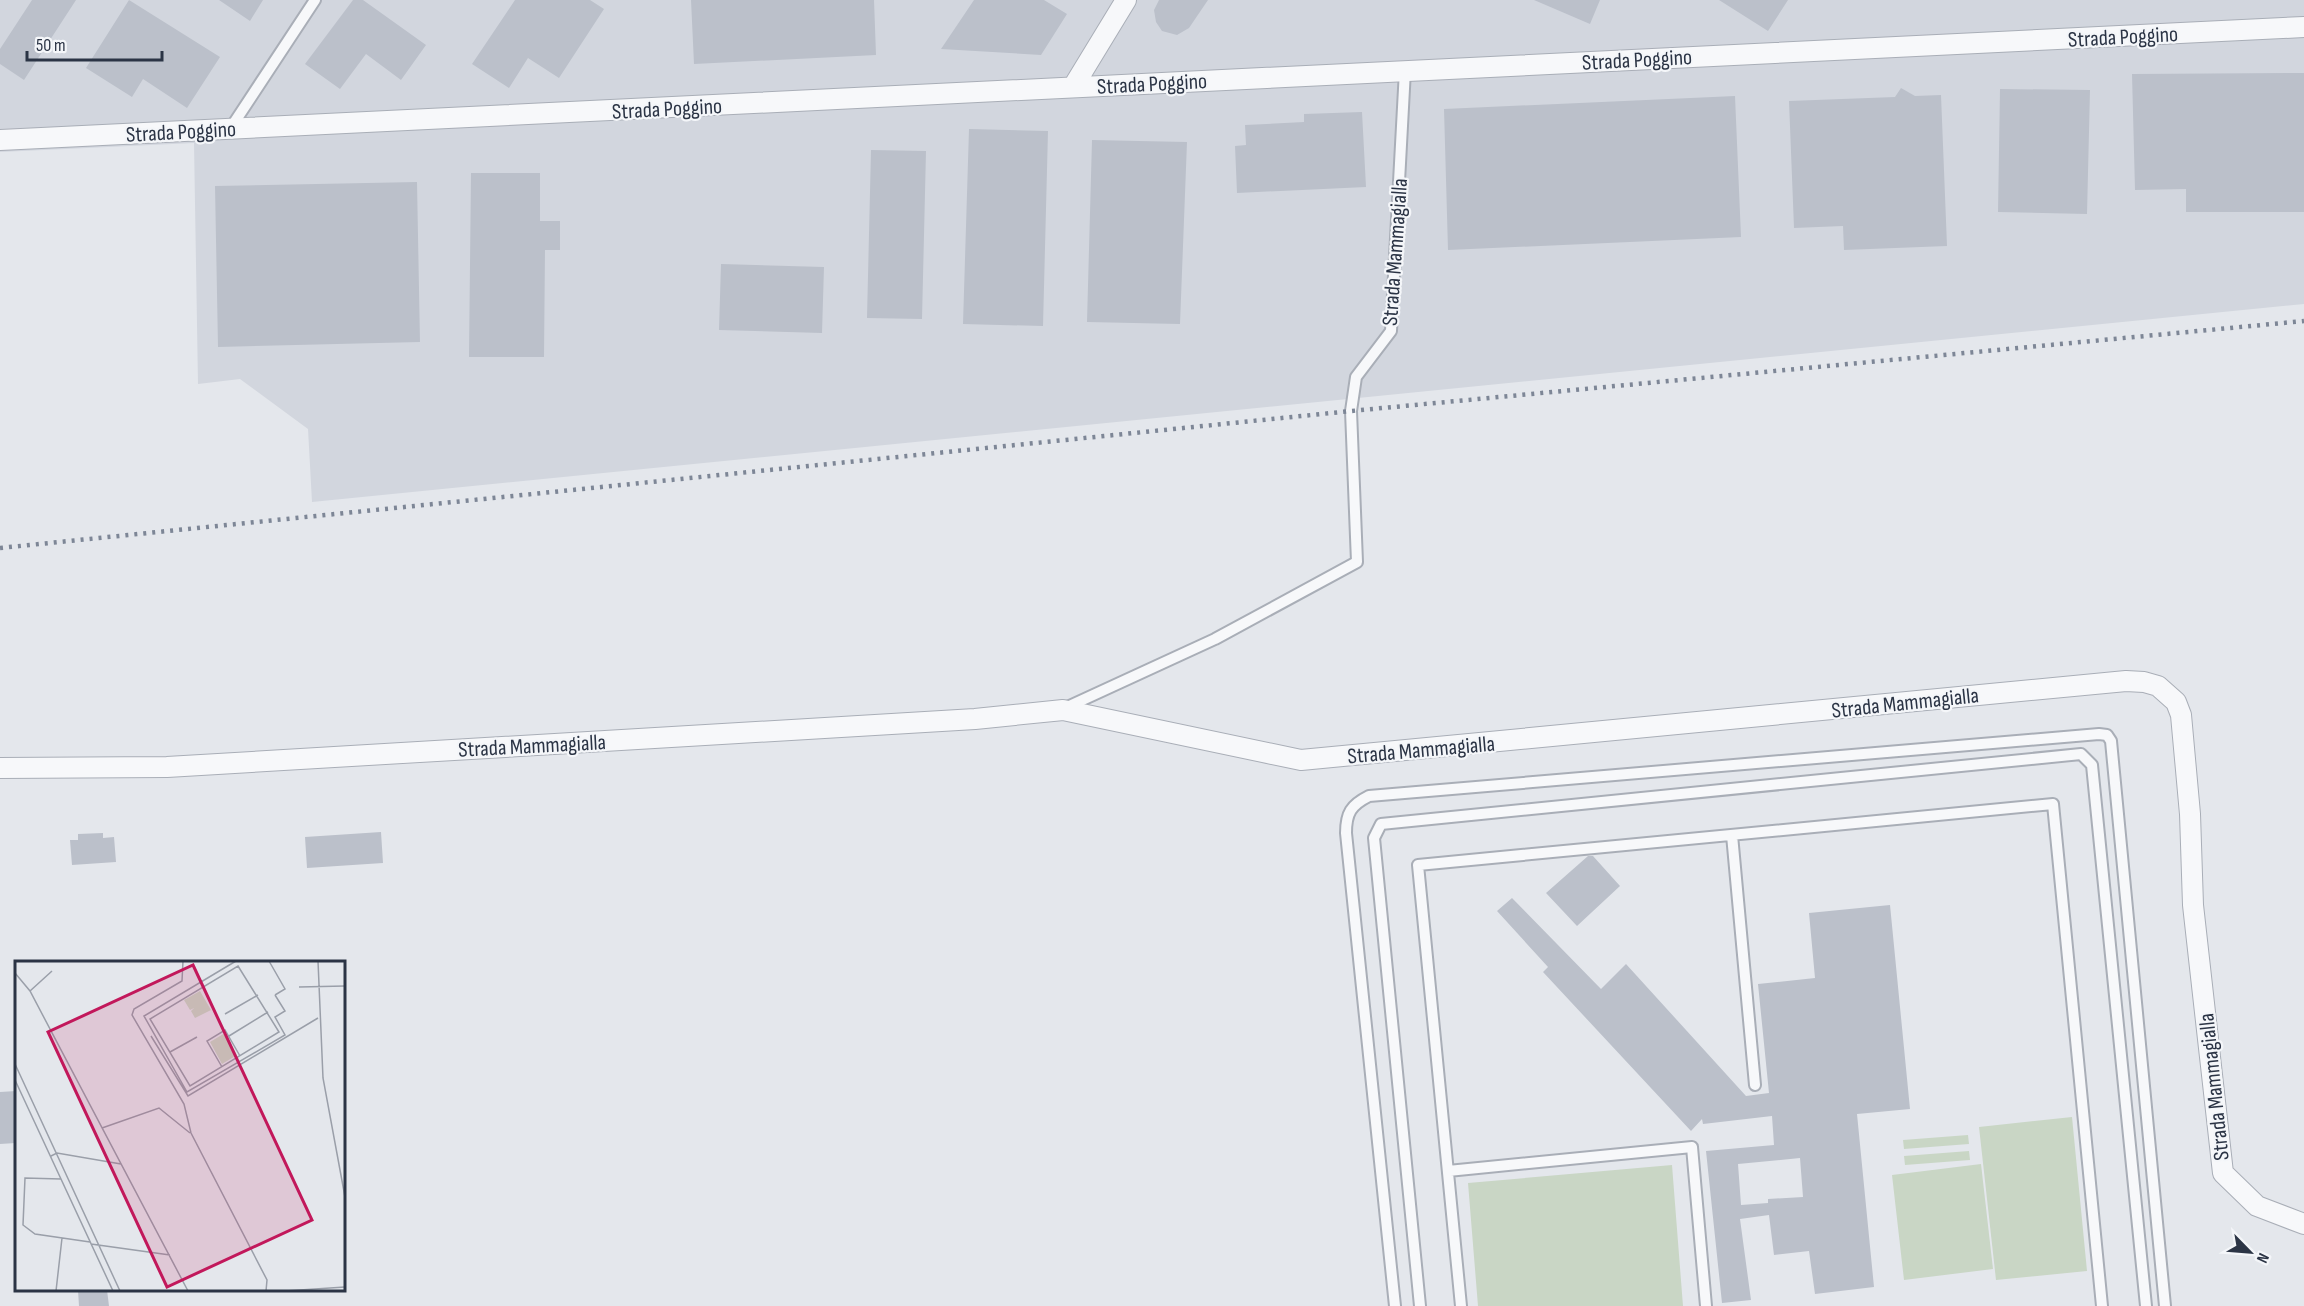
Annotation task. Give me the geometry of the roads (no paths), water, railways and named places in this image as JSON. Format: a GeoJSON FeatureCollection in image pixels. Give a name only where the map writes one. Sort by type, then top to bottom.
{"type":"FeatureCollection","features":[{"type":"Feature","properties":{"kind":"street"},"geometry":{"type":"LineString","coordinates":[[1073,87],[1126,0]]}},
{"type":"Feature","properties":{"kind":"street","name":"Strada Poggino"},"geometry":{"type":"LineString","coordinates":[[0,140],[2304,27]]}},
{"type":"Feature","properties":{"kind":"street","name":"Strada Mammagialla"},"geometry":{"type":"LineString","coordinates":[[0,768],[167,767],[975,719],[1063,710],[1301,760],[2126,681],[2158,686],[2175,702],[2181,715],[2190,814],[2193,905],[2223,1173],[2257,1206],[2304,1224]]}},
{"type":"Feature","properties":{"kind":"lane"},"geometry":{"type":"LineString","coordinates":[[230,129],[315,0]]}},
{"type":"Feature","properties":{"kind":"lane","name":"Strada Mammagialla"},"geometry":{"type":"LineString","coordinates":[[1063,710],[1215,639],[1356,562],[1351,411],[1356,377],[1391,331],[1405,70]]}},
{"type":"Feature","properties":{"kind":"lane"},"geometry":{"type":"LineString","coordinates":[[1395,1306],[1346,833],[1346,817],[1354,803],[1369,796],[2099,734],[2106,735],[2111,741],[2165,1306]]}},
{"type":"Feature","properties":{"kind":"lane"},"geometry":{"type":"LineString","coordinates":[[1420,1306],[1374,838],[1381,824],[2081,754],[2092,765],[2146,1306]]}},
{"type":"Feature","properties":{"kind":"lane"},"geometry":{"type":"LineString","coordinates":[[1461,1306],[1418,865],[2053,804],[2102,1306]]}},
{"type":"Feature","properties":{"kind":"lane"},"geometry":{"type":"LineString","coordinates":[[1732,835],[1755,1085]]}},
{"type":"Feature","properties":{"kind":"lane"},"geometry":{"type":"LineString","coordinates":[[1448,1171],[1692,1147],[1706,1306]]}},
{"type":"Feature","properties":{"kind":"railway"},"geometry":{"type":"LineString","coordinates":[[0,548],[1351,411],[2304,321]]}}]}
